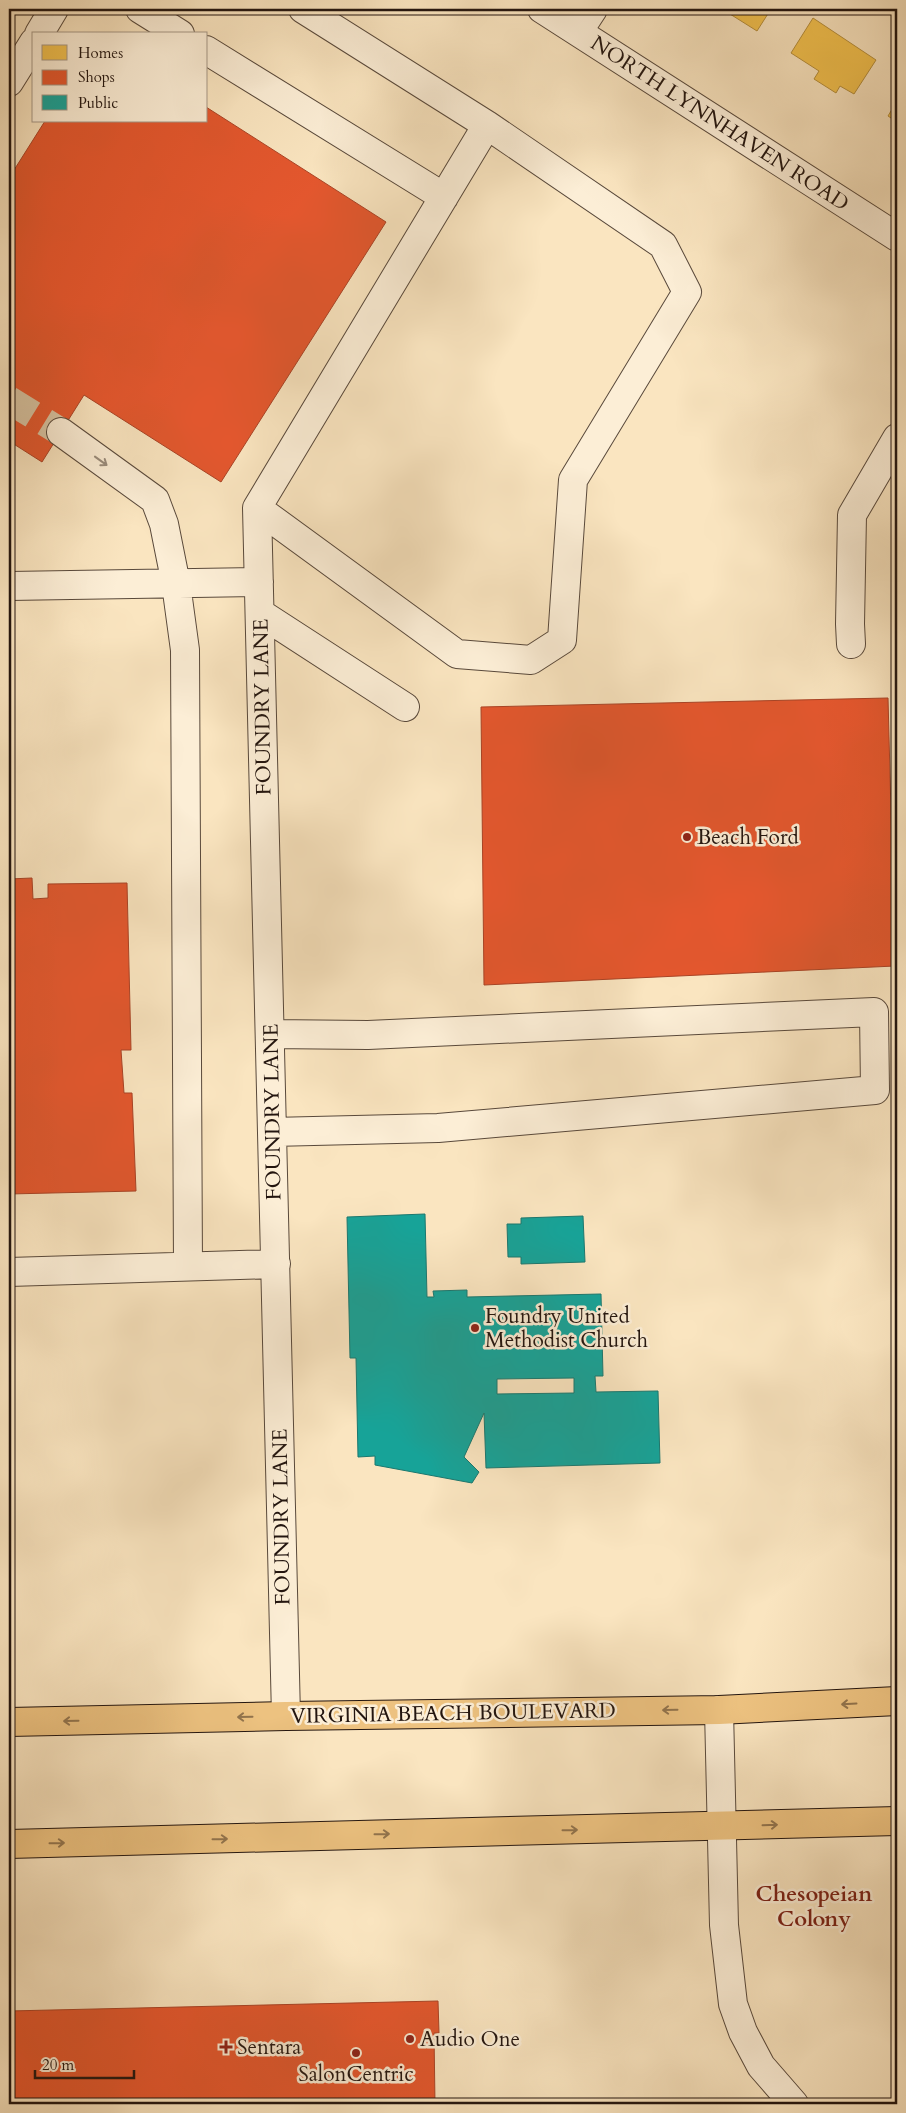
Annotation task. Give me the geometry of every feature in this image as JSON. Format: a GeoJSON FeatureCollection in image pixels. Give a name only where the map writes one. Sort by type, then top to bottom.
{"type":"FeatureCollection","features":[{"type":"Feature","properties":{"kind":"main road","name":"VIRGINIA BEACH BOULEVARD"},"geometry":{"type":"LineString","coordinates":[[9,1722],[718,1710],[897,1701]]}},
{"type":"Feature","properties":{"kind":"main road"},"geometry":{"type":"LineString","coordinates":[[9,1844],[721,1827],[897,1820]]}},
{"type":"Feature","properties":{"kind":"street"},"geometry":{"type":"LineString","coordinates":[[40,32],[54,9]]}},
{"type":"Feature","properties":{"kind":"street"},"geometry":{"type":"LineString","coordinates":[[140,9],[177,32]]}},
{"type":"Feature","properties":{"kind":"street"},"geometry":{"type":"LineString","coordinates":[[303,9],[487,125],[663,246],[687,292],[573,480],[562,640],[531,660],[457,654],[257,508],[487,125]]}},
{"type":"Feature","properties":{"kind":"street","name":"NORTH LYNNHAVEN ROAD"},"geometry":{"type":"LineString","coordinates":[[542,9],[897,237]]}},
{"type":"Feature","properties":{"kind":"street"},"geometry":{"type":"LineString","coordinates":[[578,32],[593,9]]}},
{"type":"Feature","properties":{"kind":"street"},"geometry":{"type":"LineString","coordinates":[[9,82],[32,45]]}},
{"type":"Feature","properties":{"kind":"street"},"geometry":{"type":"LineString","coordinates":[[208,51],[444,197]]}},
{"type":"Feature","properties":{"kind":"street"},"geometry":{"type":"LineString","coordinates":[[61,432],[155,500],[164,524],[176,584],[185,650],[188,1266]]}},
{"type":"Feature","properties":{"kind":"street"},"geometry":{"type":"LineString","coordinates":[[851,644],[852,515],[897,438]]}},
{"type":"Feature","properties":{"kind":"street","name":"FOUNDRY LANE"},"geometry":{"type":"LineString","coordinates":[[257,508],[286,1716]]}},
{"type":"Feature","properties":{"kind":"street"},"geometry":{"type":"LineString","coordinates":[[9,586],[259,582]]}},
{"type":"Feature","properties":{"kind":"street"},"geometry":{"type":"LineString","coordinates":[[260,613],[405,707]]}},
{"type":"Feature","properties":{"kind":"street"},"geometry":{"type":"LineString","coordinates":[[270,1034],[368,1035],[874,1012],[875,1090],[438,1128],[272,1132]]}},
{"type":"Feature","properties":{"kind":"street"},"geometry":{"type":"LineString","coordinates":[[9,1272],[276,1264]]}},
{"type":"Feature","properties":{"kind":"street"},"geometry":{"type":"LineString","coordinates":[[718,1710],[724,1925],[733,2004],[742,2032],[761,2066],[794,2104]]}},
{"type":"Feature","properties":{"kind":"building: Homes"},"geometry":{"type":"Polygon","coordinates":[[[722,9],[771,9],[757,31],[722,9]]]}},
{"type":"Feature","properties":{"kind":"building: Homes"},"geometry":{"type":"Polygon","coordinates":[[[813,18],[876,60],[854,94],[840,86],[836,93],[814,79],[819,71],[791,53],[813,18]]]}},
{"type":"Feature","properties":{"kind":"building: Homes"},"geometry":{"type":"Polygon","coordinates":[[[897,101],[897,122],[888,116],[897,101]]]}},
{"type":"Feature","properties":{"kind":"building: Shops"},"geometry":{"type":"Polygon","coordinates":[[[208,108],[386,222],[221,482],[84,395],[42,462],[9,441],[9,178],[44,122],[208,122],[208,108]]]}},
{"type":"Feature","properties":{"kind":"building: Shops","name":"Beach Ford"},"geometry":{"type":"Polygon","coordinates":[[[888,698],[895,966],[484,985],[481,707],[888,698]]]}},
{"type":"Feature","properties":{"kind":"building: Shops"},"geometry":{"type":"Polygon","coordinates":[[[32,878],[33,899],[48,898],[48,884],[127,883],[131,1050],[121,1050],[124,1093],[132,1093],[136,1191],[9,1194],[9,879],[32,878]]]}},
{"type":"Feature","properties":{"kind":"building: Shops"},"geometry":{"type":"Polygon","coordinates":[[[438,2001],[439,2033],[434,2033],[435,2104],[9,2104],[9,2011],[438,2001]]]}},
{"type":"Feature","properties":{"kind":"building: Public","name":"Foundry United Methodist Church"},"geometry":{"type":"Polygon","coordinates":[[[425,1214],[427,1297],[434,1297],[433,1291],[467,1290],[467,1297],[601,1294],[603,1376],[595,1376],[596,1392],[658,1391],[660,1463],[486,1468],[484,1413],[464,1457],[479,1472],[472,1483],[375,1465],[375,1456],[358,1457],[356,1358],[350,1358],[347,1217],[425,1214]],[[574,1378],[497,1379],[497,1394],[574,1393],[574,1378]]]}},
{"type":"Feature","properties":{"kind":"building: Public"},"geometry":{"type":"Polygon","coordinates":[[[583,1216],[585,1262],[521,1264],[521,1257],[508,1257],[507,1224],[521,1224],[521,1218],[583,1216]]]}},
{"type":"Feature","properties":{"kind":"tunnel"},"geometry":{"type":"LineString","coordinates":[[9,400],[61,432]]}},
{"type":"Feature","properties":{"kind":"place","name":"Beach Ford"},"geometry":{"type":"Point","coordinates":[687,837]}},
{"type":"Feature","properties":{"kind":"place","name":"Foundry United Methodist Church"},"geometry":{"type":"Point","coordinates":[475,1328]}},
{"type":"Feature","properties":{"kind":"place","name":"Audio One"},"geometry":{"type":"Point","coordinates":[410,2039]}},
{"type":"Feature","properties":{"kind":"place","name":"Sentara"},"geometry":{"type":"Point","coordinates":[226,2047]}},
{"type":"Feature","properties":{"kind":"place","name":"SalonCentric"},"geometry":{"type":"Point","coordinates":[356,2053]}},
{"type":"Feature","properties":{"kind":"district","name":"Chesopeian Colony"},"geometry":{"type":"Point","coordinates":[814,1906]}}]}
